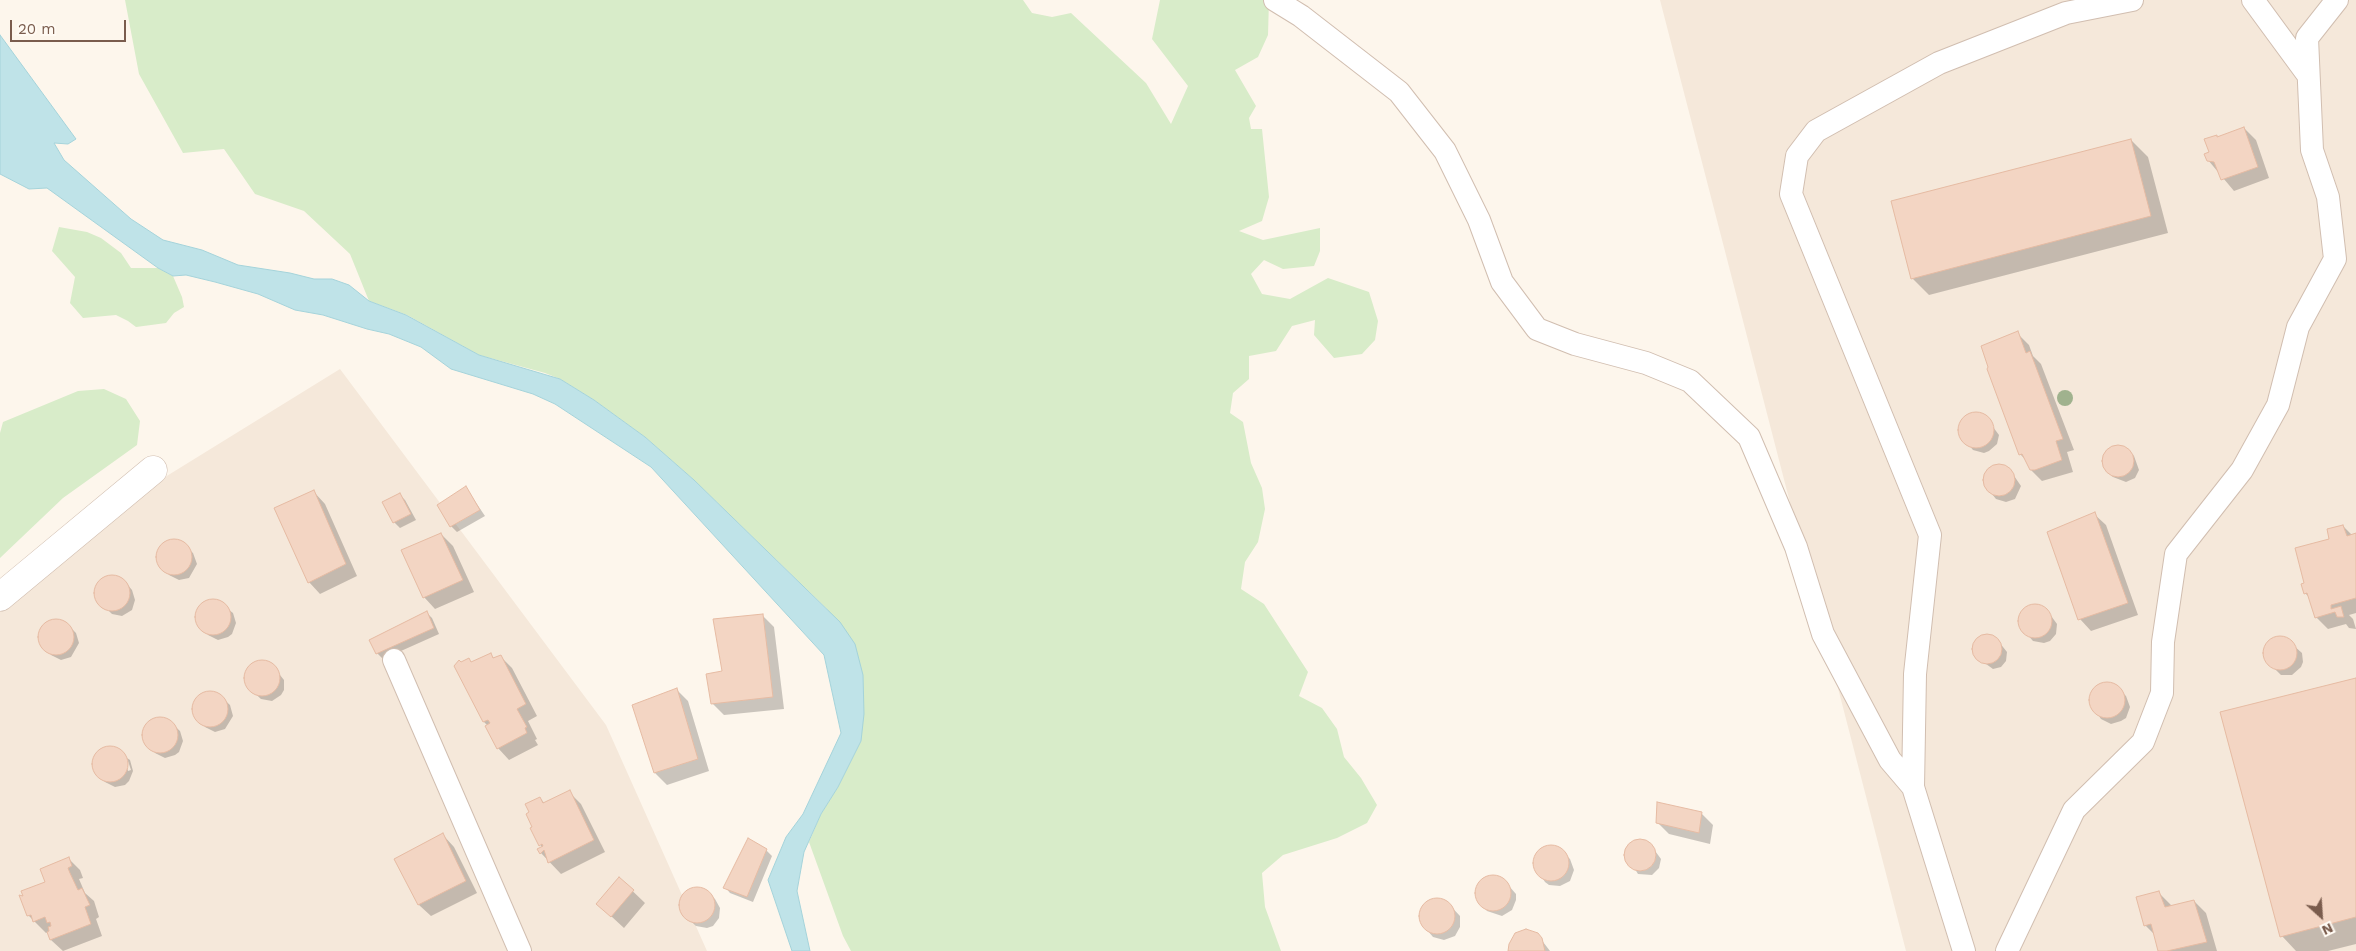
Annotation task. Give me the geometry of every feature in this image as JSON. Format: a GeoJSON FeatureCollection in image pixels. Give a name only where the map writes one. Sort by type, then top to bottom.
{"type":"FeatureCollection","features":[{"type":"Feature","properties":{"kind":"street"},"geometry":{"type":"LineString","coordinates":[[0,597],[153,470]]}},
{"type":"Feature","properties":{"kind":"lane"},"geometry":{"type":"LineString","coordinates":[[1275,0],[1301,16],[1400,92],[1445,150],[1480,220],[1502,282],[1536,330],[1575,344],[1646,364],[1690,381],[1749,436],[1796,547],[1823,634],[1890,760],[1913,787]]}},
{"type":"Feature","properties":{"kind":"lane"},"geometry":{"type":"LineString","coordinates":[[1964,951],[1913,787],[1915,674],[1930,535],[1792,194],[1797,156],[1816,131],[1939,63],[2066,13],[2132,0]]}},
{"type":"Feature","properties":{"kind":"lane"},"geometry":{"type":"LineString","coordinates":[[2253,0],[2308,75]]}},
{"type":"Feature","properties":{"kind":"lane"},"geometry":{"type":"LineString","coordinates":[[2007,951],[2074,810],[2143,742],[2162,693],[2163,642],[2176,554],[2242,470],[2278,405],[2298,327],[2335,259],[2328,197],[2312,150],[2307,38],[2337,0]]}},
{"type":"Feature","properties":{"kind":"lane"},"geometry":{"type":"LineString","coordinates":[[394,660],[520,951]]}},
{"type":"Feature","properties":{"kind":"shaded area"},"geometry":{"type":"Polygon","coordinates":[[[1660,0],[2356,0],[2356,951],[1906,951],[1660,0]]]}},
{"type":"Feature","properties":{"kind":"shaded area"},"geometry":{"type":"Polygon","coordinates":[[[340,369],[606,725],[707,951],[0,951],[0,579],[340,369]]]}},
{"type":"Feature","properties":{"kind":"green space"},"geometry":{"type":"Polygon","coordinates":[[[125,0],[1023,0],[1032,13],[1052,17],[1071,13],[1146,83],[1171,124],[1188,86],[1152,39],[1160,0],[1269,0],[1268,35],[1258,57],[1235,70],[1256,106],[1249,118],[1251,129],[1262,129],[1269,197],[1262,221],[1239,231],[1263,240],[1320,228],[1320,251],[1314,266],[1283,269],[1264,260],[1251,274],[1262,294],[1290,299],[1328,278],[1369,292],[1378,321],[1375,340],[1362,354],[1334,358],[1314,335],[1315,320],[1292,326],[1276,351],[1249,356],[1249,379],[1233,393],[1230,413],[1243,422],[1251,463],[1262,488],[1265,509],[1258,542],[1245,562],[1241,589],[1264,604],[1308,672],[1299,696],[1322,708],[1337,729],[1344,757],[1361,778],[1377,805],[1367,823],[1337,838],[1283,855],[1262,873],[1265,907],[1281,951],[851,951],[843,936],[809,842],[821,814],[838,787],[861,741],[827,609],[694,480],[645,437],[594,400],[560,379],[479,355],[407,315],[369,301],[350,254],[304,211],[255,194],[224,149],[183,153],[139,74],[125,0]]]}},
{"type":"Feature","properties":{"kind":"green space"},"geometry":{"type":"Polygon","coordinates":[[[59,227],[87,232],[101,238],[121,253],[131,268],[158,268],[173,276],[184,307],[174,313],[166,323],[136,327],[116,315],[83,318],[70,303],[75,277],[52,251],[59,227]]]}},
{"type":"Feature","properties":{"kind":"green space"},"geometry":{"type":"Polygon","coordinates":[[[104,389],[126,399],[140,421],[137,445],[63,498],[0,558],[0,433],[3,422],[78,391],[104,389]]]}},
{"type":"Feature","properties":{"kind":"water"},"geometry":{"type":"Polygon","coordinates":[[[0,35],[76,139],[68,144],[54,143],[64,160],[131,219],[163,240],[202,250],[238,265],[290,273],[314,279],[332,279],[349,285],[369,301],[406,315],[479,355],[560,379],[594,400],[645,437],[694,480],[840,622],[855,644],[863,675],[864,714],[861,741],[838,787],[821,814],[804,852],[797,891],[810,951],[792,951],[768,880],[786,837],[803,814],[841,733],[824,655],[651,467],[555,404],[533,394],[451,369],[421,347],[389,334],[323,315],[295,310],[258,294],[215,282],[186,275],[173,276],[158,268],[47,188],[29,189],[0,174],[0,35]]]}},
{"type":"Feature","properties":{"kind":"building"},"geometry":{"type":"Polygon","coordinates":[[[2244,127],[2258,167],[2221,180],[2214,162],[2207,161],[2204,154],[2209,152],[2204,139],[2217,135],[2217,137],[2244,127]]]}},
{"type":"Feature","properties":{"kind":"building"},"geometry":{"type":"Polygon","coordinates":[[[2131,139],[2151,216],[1911,279],[1891,201],[2131,139]]]}},
{"type":"Feature","properties":{"kind":"building"},"geometry":{"type":"Polygon","coordinates":[[[2018,331],[2026,353],[2030,351],[2063,439],[2056,441],[2062,460],[2035,470],[2030,470],[2022,454],[2019,455],[1987,369],[1981,346],[2018,331]]]}},
{"type":"Feature","properties":{"kind":"building"},"geometry":{"type":"Polygon","coordinates":[[[1976,412],[1988,418],[1994,430],[1988,442],[1976,448],[1964,442],[1958,430],[1964,418],[1976,412]]]}},
{"type":"Feature","properties":{"kind":"building"},"geometry":{"type":"Polygon","coordinates":[[[2118,445],[2124,446],[2129,450],[2133,455],[2133,467],[2129,472],[2124,476],[2118,477],[2112,476],[2107,472],[2103,467],[2102,461],[2103,455],[2107,450],[2112,446],[2118,445]]]}},
{"type":"Feature","properties":{"kind":"building"},"geometry":{"type":"Polygon","coordinates":[[[1999,464],[2011,468],[2015,480],[2011,492],[1999,496],[1987,492],[1983,480],[1987,468],[1999,464]]]}},
{"type":"Feature","properties":{"kind":"building"},"geometry":{"type":"Polygon","coordinates":[[[466,486],[480,510],[450,527],[437,505],[466,486]]]}},
{"type":"Feature","properties":{"kind":"building"},"geometry":{"type":"Polygon","coordinates":[[[314,490],[346,564],[308,583],[274,508],[314,490]]]}},
{"type":"Feature","properties":{"kind":"building"},"geometry":{"type":"Polygon","coordinates":[[[400,493],[411,514],[393,523],[382,502],[400,493]]]}},
{"type":"Feature","properties":{"kind":"building"},"geometry":{"type":"Polygon","coordinates":[[[2095,512],[2128,603],[2078,620],[2047,532],[2095,512]]]}},
{"type":"Feature","properties":{"kind":"building"},"geometry":{"type":"Polygon","coordinates":[[[2343,525],[2347,536],[2356,533],[2356,598],[2331,605],[2331,609],[2341,606],[2344,617],[2337,617],[2335,612],[2315,618],[2307,593],[2304,594],[2301,584],[2304,583],[2295,548],[2329,539],[2327,529],[2343,525]]]}},
{"type":"Feature","properties":{"kind":"building"},"geometry":{"type":"Polygon","coordinates":[[[441,533],[463,580],[423,598],[401,550],[441,533]]]}},
{"type":"Feature","properties":{"kind":"building"},"geometry":{"type":"Polygon","coordinates":[[[174,539],[186,545],[192,557],[186,569],[174,575],[162,569],[156,557],[162,545],[174,539]]]}},
{"type":"Feature","properties":{"kind":"building"},"geometry":{"type":"Polygon","coordinates":[[[112,575],[124,581],[130,593],[124,605],[112,611],[100,605],[94,593],[100,581],[112,575]]]}},
{"type":"Feature","properties":{"kind":"building"},"geometry":{"type":"Polygon","coordinates":[[[213,599],[225,605],[231,617],[225,629],[213,635],[201,629],[195,617],[201,605],[213,599]]]}},
{"type":"Feature","properties":{"kind":"building"},"geometry":{"type":"Polygon","coordinates":[[[2035,604],[2042,605],[2047,609],[2051,614],[2051,628],[2047,633],[2042,637],[2035,638],[2028,637],[2023,633],[2019,628],[2018,621],[2019,614],[2023,609],[2028,605],[2035,604]]]}},
{"type":"Feature","properties":{"kind":"building"},"geometry":{"type":"Polygon","coordinates":[[[427,611],[434,628],[376,654],[369,640],[427,611]]]}},
{"type":"Feature","properties":{"kind":"building"},"geometry":{"type":"Polygon","coordinates":[[[763,614],[773,697],[711,704],[706,674],[722,671],[713,619],[763,614]]]}},
{"type":"Feature","properties":{"kind":"building"},"geometry":{"type":"Polygon","coordinates":[[[56,619],[68,625],[74,637],[68,649],[56,655],[44,649],[38,637],[44,625],[56,619]]]}},
{"type":"Feature","properties":{"kind":"building"},"geometry":{"type":"Polygon","coordinates":[[[1987,634],[1998,638],[2002,649],[1998,660],[1987,664],[1976,660],[1972,649],[1976,638],[1987,634]]]}},
{"type":"Feature","properties":{"kind":"building"},"geometry":{"type":"Polygon","coordinates":[[[2280,636],[2287,637],[2292,641],[2296,646],[2296,660],[2292,665],[2287,669],[2280,670],[2273,669],[2268,665],[2264,660],[2263,653],[2264,646],[2268,641],[2273,637],[2280,636]]]}},
{"type":"Feature","properties":{"kind":"building"},"geometry":{"type":"Polygon","coordinates":[[[491,653],[493,658],[501,655],[526,704],[517,709],[527,727],[525,728],[527,733],[497,749],[485,726],[490,723],[488,720],[483,722],[454,666],[459,660],[461,662],[469,658],[471,662],[491,653]]]}},
{"type":"Feature","properties":{"kind":"building"},"geometry":{"type":"Polygon","coordinates":[[[262,660],[274,666],[280,678],[274,690],[262,696],[250,690],[244,678],[250,666],[262,660]]]}},
{"type":"Feature","properties":{"kind":"building"},"geometry":{"type":"Polygon","coordinates":[[[2356,678],[2356,917],[2280,937],[2220,712],[2356,678]]]}},
{"type":"Feature","properties":{"kind":"building"},"geometry":{"type":"Polygon","coordinates":[[[2107,682],[2120,687],[2125,700],[2120,713],[2107,718],[2094,713],[2089,700],[2094,687],[2107,682]]]}},
{"type":"Feature","properties":{"kind":"building"},"geometry":{"type":"Polygon","coordinates":[[[677,688],[698,759],[654,773],[632,705],[677,688]]]}},
{"type":"Feature","properties":{"kind":"building"},"geometry":{"type":"Polygon","coordinates":[[[210,691],[222,697],[228,709],[222,721],[210,727],[198,721],[192,709],[198,697],[210,691]]]}},
{"type":"Feature","properties":{"kind":"building"},"geometry":{"type":"Polygon","coordinates":[[[160,717],[172,723],[178,735],[172,747],[160,753],[148,747],[142,735],[148,723],[160,717]]]}},
{"type":"Feature","properties":{"kind":"building"},"geometry":{"type":"Polygon","coordinates":[[[110,746],[122,752],[128,764],[122,776],[110,782],[98,776],[92,764],[98,752],[110,746]]]}},
{"type":"Feature","properties":{"kind":"building"},"geometry":{"type":"Polygon","coordinates":[[[570,790],[594,840],[548,863],[544,850],[540,854],[537,849],[543,846],[542,844],[539,846],[530,828],[532,827],[526,814],[529,812],[525,804],[540,797],[543,803],[570,790]]]}},
{"type":"Feature","properties":{"kind":"building"},"geometry":{"type":"Polygon","coordinates":[[[1657,802],[1702,812],[1699,833],[1656,823],[1657,802]]]}},
{"type":"Feature","properties":{"kind":"building"},"geometry":{"type":"Polygon","coordinates":[[[443,833],[466,881],[418,905],[394,859],[443,833]]]}},
{"type":"Feature","properties":{"kind":"building"},"geometry":{"type":"Polygon","coordinates":[[[748,838],[767,849],[747,897],[723,888],[748,838]]]}},
{"type":"Feature","properties":{"kind":"building"},"geometry":{"type":"Polygon","coordinates":[[[1640,839],[1651,844],[1656,855],[1651,866],[1640,871],[1629,866],[1624,855],[1629,844],[1640,839]]]}},
{"type":"Feature","properties":{"kind":"building"},"geometry":{"type":"Polygon","coordinates":[[[1551,845],[1558,846],[1564,850],[1568,856],[1568,870],[1564,876],[1558,880],[1551,881],[1544,880],[1538,876],[1534,870],[1533,863],[1534,856],[1538,850],[1544,846],[1551,845]]]}},
{"type":"Feature","properties":{"kind":"building"},"geometry":{"type":"Polygon","coordinates":[[[69,857],[72,866],[68,868],[70,873],[78,890],[82,888],[90,905],[85,907],[91,924],[50,940],[47,932],[49,931],[48,927],[51,926],[50,922],[47,923],[45,917],[33,922],[31,915],[27,916],[19,895],[23,896],[21,891],[45,882],[40,869],[69,857]]]}},
{"type":"Feature","properties":{"kind":"building"},"geometry":{"type":"Polygon","coordinates":[[[1493,875],[1500,876],[1506,880],[1510,886],[1510,900],[1506,906],[1500,910],[1493,911],[1486,910],[1480,906],[1476,900],[1475,893],[1476,886],[1480,880],[1486,876],[1493,875]]]}},
{"type":"Feature","properties":{"kind":"building"},"geometry":{"type":"Polygon","coordinates":[[[619,877],[634,890],[611,917],[596,904],[619,877]]]}},
{"type":"Feature","properties":{"kind":"building"},"geometry":{"type":"Polygon","coordinates":[[[697,887],[709,893],[715,905],[709,917],[697,923],[685,917],[679,905],[685,893],[697,887]]]}},
{"type":"Feature","properties":{"kind":"building"},"geometry":{"type":"Polygon","coordinates":[[[2159,891],[2165,907],[2194,900],[2207,942],[2167,951],[2158,951],[2151,924],[2144,926],[2136,897],[2159,891]]]}},
{"type":"Feature","properties":{"kind":"building"},"geometry":{"type":"Polygon","coordinates":[[[1437,898],[1444,899],[1450,903],[1454,909],[1454,923],[1450,929],[1444,933],[1437,934],[1430,933],[1424,929],[1420,923],[1419,916],[1420,909],[1424,903],[1430,899],[1437,898]]]}},
{"type":"Feature","properties":{"kind":"building"},"geometry":{"type":"Polygon","coordinates":[[[1526,929],[1538,933],[1542,938],[1545,951],[1508,951],[1509,944],[1515,933],[1526,929]]]}}]}
